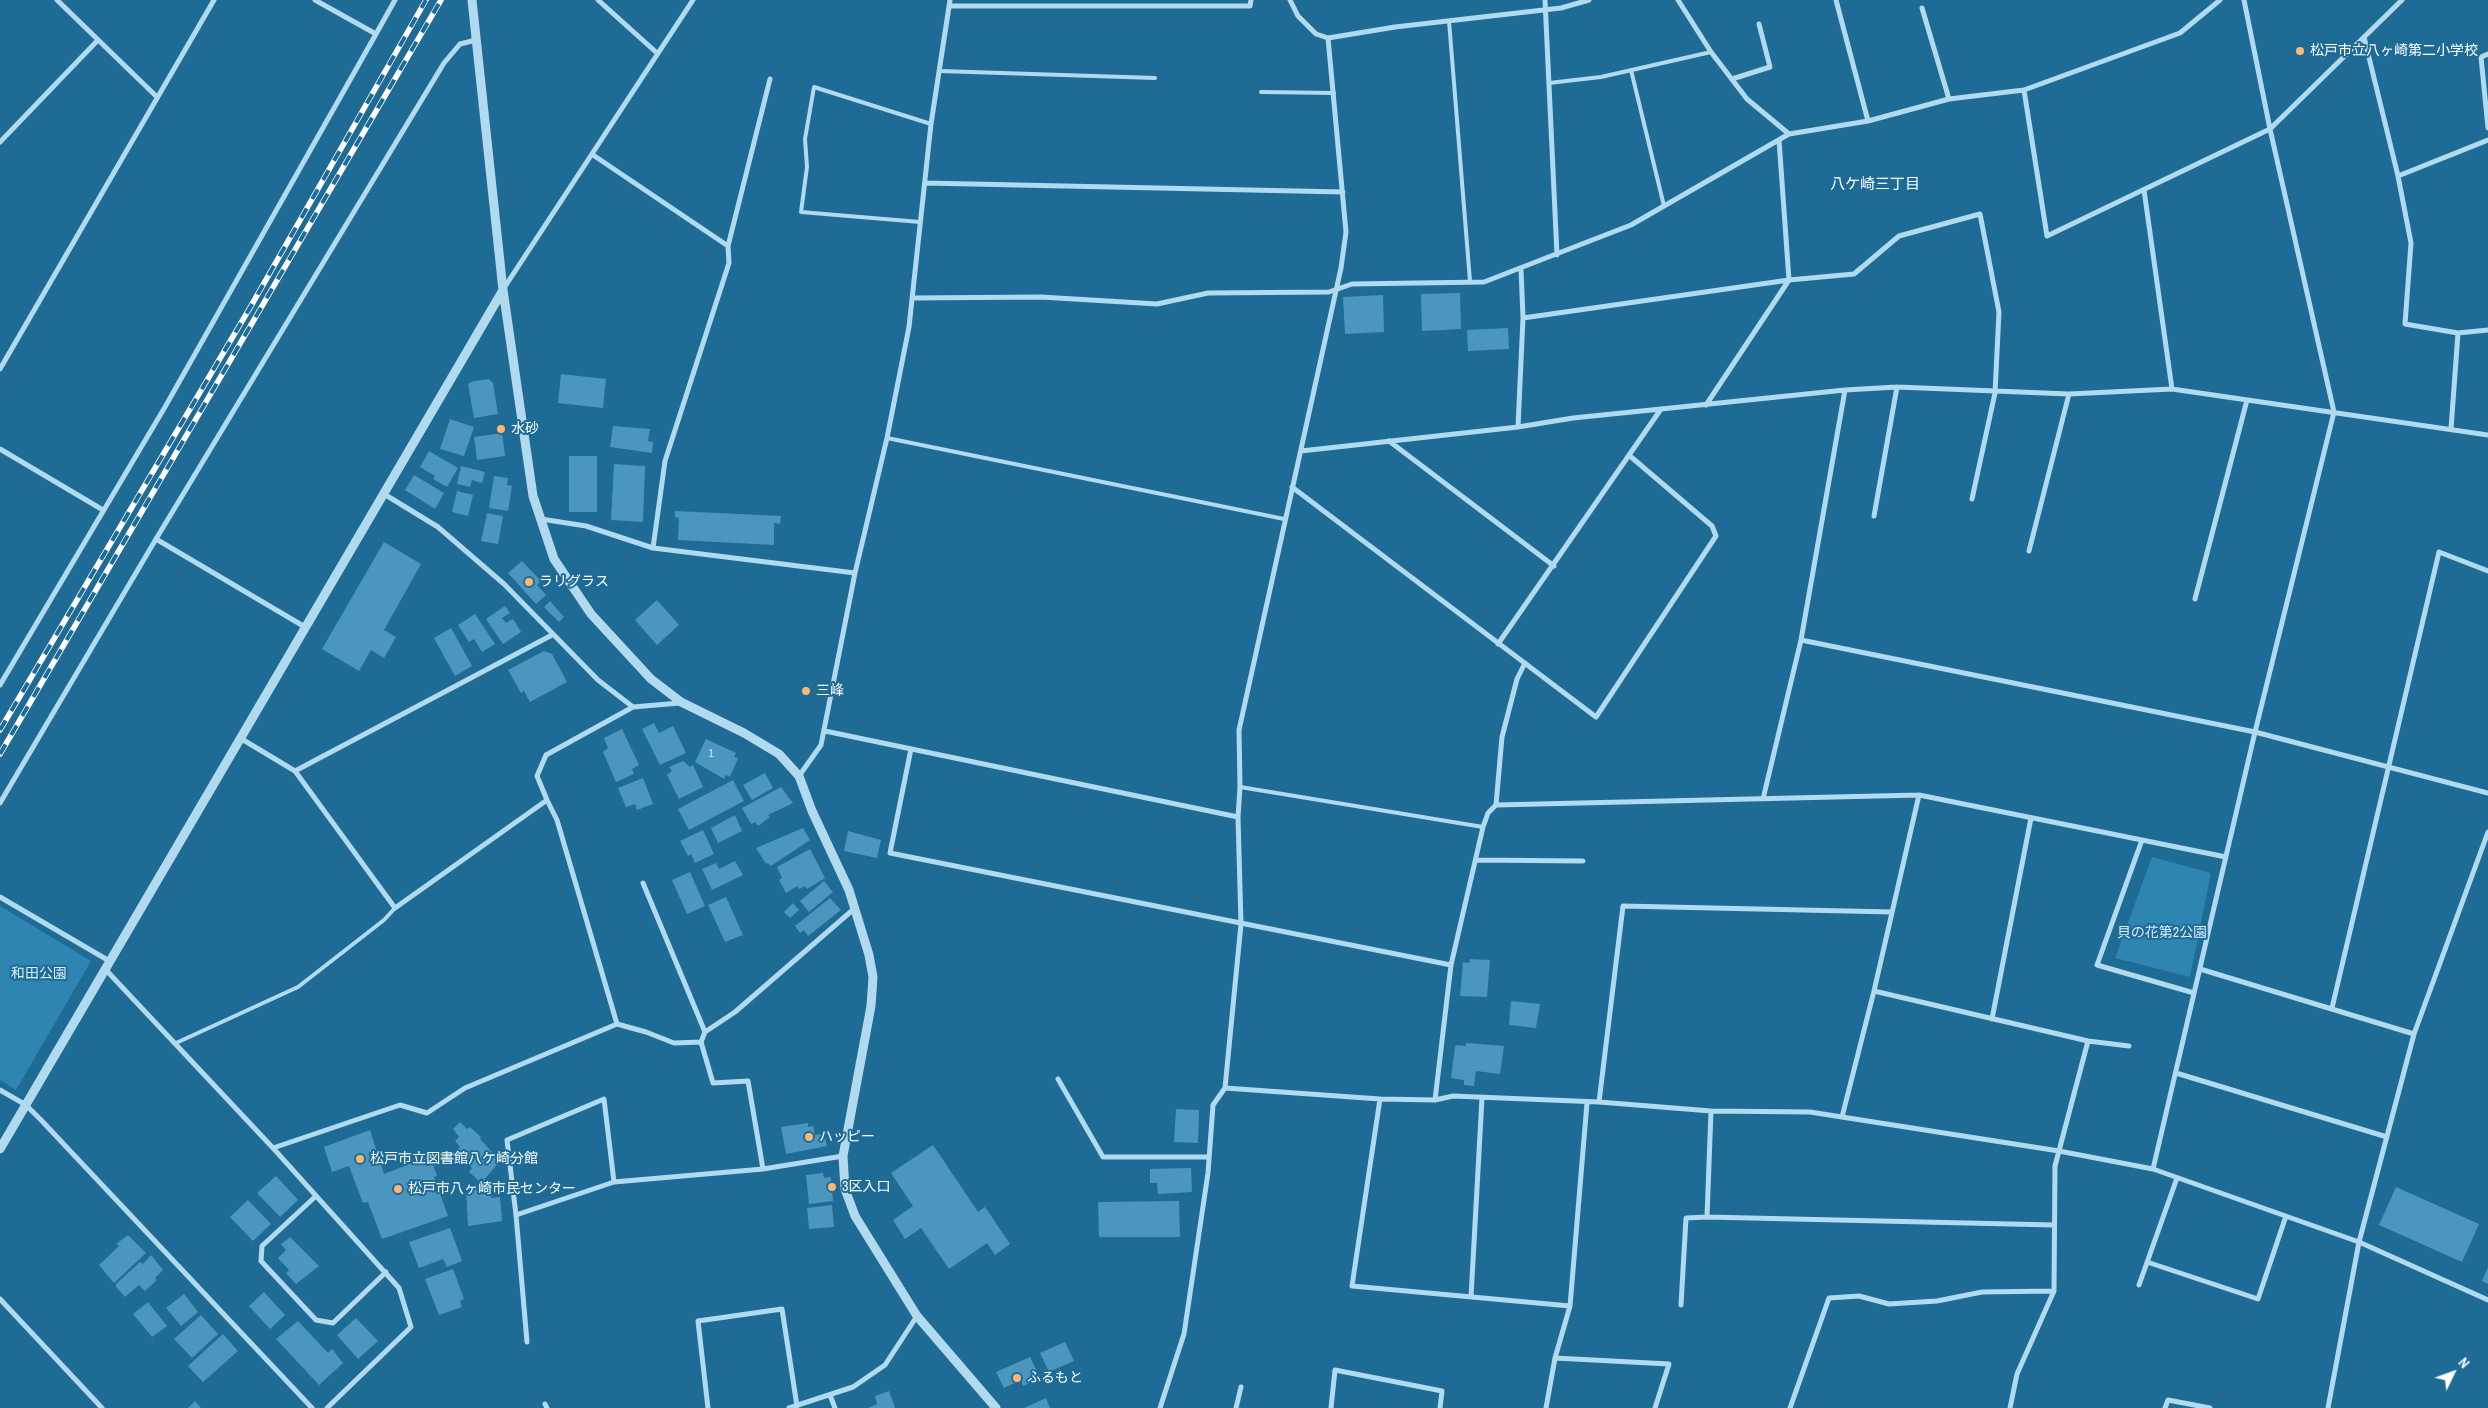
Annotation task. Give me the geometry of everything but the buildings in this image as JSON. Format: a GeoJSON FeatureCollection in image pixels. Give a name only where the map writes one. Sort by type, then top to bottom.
{"type":"FeatureCollection","features":[{"type":"Feature","properties":{"kind":"street"},"geometry":{"type":"LineString","coordinates":[[57,0],[157,97]]}},
{"type":"Feature","properties":{"kind":"street"},"geometry":{"type":"LineString","coordinates":[[0,369],[214,0]]}},
{"type":"Feature","properties":{"kind":"street"},"geometry":{"type":"LineString","coordinates":[[315,0],[376,34]]}},
{"type":"Feature","properties":{"kind":"street"},"geometry":{"type":"LineString","coordinates":[[0,685],[165,407],[395,0]]}},
{"type":"Feature","properties":{"kind":"street"},"geometry":{"type":"LineString","coordinates":[[598,0],[657,53]]}},
{"type":"Feature","properties":{"kind":"street"},"geometry":{"type":"LineString","coordinates":[[0,1149],[109,966],[240,738],[503,290],[693,0]]}},
{"type":"Feature","properties":{"kind":"street"},"geometry":{"type":"LineString","coordinates":[[799,776],[821,745],[855,573],[887,438],[912,298],[931,124],[950,3],[1250,6],[1251,0]]}},
{"type":"Feature","properties":{"kind":"street"},"geometry":{"type":"LineString","coordinates":[[1290,0],[1298,16],[1316,34],[1328,38],[1546,8],[1561,8],[1589,0]]}},
{"type":"Feature","properties":{"kind":"street"},"geometry":{"type":"LineString","coordinates":[[1544,0],[1546,8],[1557,255]]}},
{"type":"Feature","properties":{"kind":"street"},"geometry":{"type":"LineString","coordinates":[[1678,0],[1711,52],[1747,99],[1789,134]]}},
{"type":"Feature","properties":{"kind":"street"},"geometry":{"type":"LineString","coordinates":[[1836,0],[1868,121]]}},
{"type":"Feature","properties":{"kind":"street"},"geometry":{"type":"LineString","coordinates":[[912,298],[1041,297],[1157,304],[1208,293],[1329,292],[1352,284],[1484,282],[1631,225],[1789,134],[1868,121],[1949,99],[2024,90],[2180,32],[2220,0]]}},
{"type":"Feature","properties":{"kind":"street"},"geometry":{"type":"LineString","coordinates":[[2153,1169],[2255,732],[2334,412],[2270,130],[2244,0]]}},
{"type":"Feature","properties":{"kind":"street"},"geometry":{"type":"LineString","coordinates":[[2024,90],[2047,236],[2270,130],[2402,0]]}},
{"type":"Feature","properties":{"kind":"street"},"geometry":{"type":"LineString","coordinates":[[472,1],[503,290],[533,496],[554,559],[591,614],[651,679],[681,702],[744,733],[778,754],[799,776],[855,908],[874,977],[871,1006],[844,1156],[845,1189],[855,1216],[917,1316],[996,1408]]}},
{"type":"Feature","properties":{"kind":"street"},"geometry":{"type":"LineString","coordinates":[[1922,8],[1949,99]]}},
{"type":"Feature","properties":{"kind":"street"},"geometry":{"type":"LineString","coordinates":[[1732,79],[1770,67],[1760,24]]}},
{"type":"Feature","properties":{"kind":"street"},"geometry":{"type":"LineString","coordinates":[[2364,37],[2398,176],[2411,243],[2406,324],[2458,333],[2488,330]]}},
{"type":"Feature","properties":{"kind":"street"},"geometry":{"type":"LineString","coordinates":[[1160,1408],[1184,1334],[1208,1173],[1213,1105],[1225,1088],[1241,924],[1238,817],[1240,787],[1239,730],[1284,519],[1301,451],[1346,232],[1328,38]]}},
{"type":"Feature","properties":{"kind":"street"},"geometry":{"type":"LineString","coordinates":[[0,142],[98,40]]}},
{"type":"Feature","properties":{"kind":"street"},"geometry":{"type":"LineString","coordinates":[[0,803],[156,539],[444,63],[460,44],[476,40]]}},
{"type":"Feature","properties":{"kind":"street"},"geometry":{"type":"LineString","coordinates":[[2488,54],[2481,57],[2488,128]]}},
{"type":"Feature","properties":{"kind":"street"},"geometry":{"type":"LineString","coordinates":[[653,548],[664,461],[729,263],[728,246],[770,79]]}},
{"type":"Feature","properties":{"kind":"street"},"geometry":{"type":"LineString","coordinates":[[1706,405],[1789,280],[1779,140]]}},
{"type":"Feature","properties":{"kind":"street"},"geometry":{"type":"LineString","coordinates":[[2398,176],[2488,140]]}},
{"type":"Feature","properties":{"kind":"street"},"geometry":{"type":"LineString","coordinates":[[593,155],[728,246]]}},
{"type":"Feature","properties":{"kind":"street"},"geometry":{"type":"LineString","coordinates":[[925,183],[1343,192]]}},
{"type":"Feature","properties":{"kind":"street"},"geometry":{"type":"LineString","coordinates":[[2144,190],[2172,389]]}},
{"type":"Feature","properties":{"kind":"street"},"geometry":{"type":"LineString","coordinates":[[1523,318],[1789,280],[1854,274],[1899,236],[1980,214],[1999,312],[1995,393],[1972,498]]}},
{"type":"Feature","properties":{"kind":"street"},"geometry":{"type":"LineString","coordinates":[[1518,427],[1523,318],[1521,269]]}},
{"type":"Feature","properties":{"kind":"street"},"geometry":{"type":"LineString","coordinates":[[2451,429],[2458,333]]}},
{"type":"Feature","properties":{"kind":"street"},"geometry":{"type":"LineString","coordinates":[[1301,451],[1518,427],[1573,418],[1845,390],[1897,387],[1995,393],[2069,394],[2172,389],[2488,435]]}},
{"type":"Feature","properties":{"kind":"street"},"geometry":{"type":"LineString","coordinates":[[1874,516],[1897,387]]}},
{"type":"Feature","properties":{"kind":"street"},"geometry":{"type":"LineString","coordinates":[[1763,799],[1801,640],[1845,390]]}},
{"type":"Feature","properties":{"kind":"street"},"geometry":{"type":"LineString","coordinates":[[2029,551],[2069,394]]}},
{"type":"Feature","properties":{"kind":"street"},"geometry":{"type":"LineString","coordinates":[[2195,599],[2247,400]]}},
{"type":"Feature","properties":{"kind":"street"},"geometry":{"type":"LineString","coordinates":[[1498,644],[1554,566],[1661,409]]}},
{"type":"Feature","properties":{"kind":"street"},"geometry":{"type":"LineString","coordinates":[[1389,441],[1554,566]]}},
{"type":"Feature","properties":{"kind":"street"},"geometry":{"type":"LineString","coordinates":[[0,449],[103,510]]}},
{"type":"Feature","properties":{"kind":"street"},"geometry":{"type":"LineString","coordinates":[[1292,487],[1596,717],[1716,536],[1712,526],[1630,456]]}},
{"type":"Feature","properties":{"kind":"street"},"geometry":{"type":"LineString","coordinates":[[384,494],[438,527],[504,584],[598,680],[633,707]]}},
{"type":"Feature","properties":{"kind":"street"},"geometry":{"type":"LineString","coordinates":[[540,519],[586,526],[653,548],[855,573]]}},
{"type":"Feature","properties":{"kind":"street"},"geometry":{"type":"LineString","coordinates":[[156,539],[305,627]]}},
{"type":"Feature","properties":{"kind":"street"},"geometry":{"type":"LineString","coordinates":[[2332,1008],[2387,766],[2439,552],[2488,572]]}},
{"type":"Feature","properties":{"kind":"street"},"geometry":{"type":"LineString","coordinates":[[295,771],[552,635]]}},
{"type":"Feature","properties":{"kind":"street"},"geometry":{"type":"LineString","coordinates":[[1801,640],[2255,732],[2488,792]]}},
{"type":"Feature","properties":{"kind":"street"},"geometry":{"type":"LineString","coordinates":[[1435,1100],[1451,965],[1483,827],[1488,813],[1496,805],[1502,737],[1517,679],[1524,663]]}},
{"type":"Feature","properties":{"kind":"street"},"geometry":{"type":"LineString","coordinates":[[617,1024],[557,820],[537,776],[546,755],[633,707],[681,702]]}},
{"type":"Feature","properties":{"kind":"street"},"geometry":{"type":"LineString","coordinates":[[824,731],[1238,817]]}},
{"type":"Feature","properties":{"kind":"street"},"geometry":{"type":"LineString","coordinates":[[240,738],[295,771],[395,908],[547,800]]}},
{"type":"Feature","properties":{"kind":"street"},"geometry":{"type":"LineString","coordinates":[[911,749],[890,853],[1451,965]]}},
{"type":"Feature","properties":{"kind":"street"},"geometry":{"type":"LineString","coordinates":[[1496,805],[1919,795],[2226,857]]}},
{"type":"Feature","properties":{"kind":"street"},"geometry":{"type":"LineString","coordinates":[[1842,1117],[1874,991],[1919,795]]}},
{"type":"Feature","properties":{"kind":"street"},"geometry":{"type":"LineString","coordinates":[[1992,1019],[2031,818]]}},
{"type":"Feature","properties":{"kind":"street"},"geometry":{"type":"LineString","coordinates":[[2328,1408],[2359,1242],[2414,1034],[2488,832]]}},
{"type":"Feature","properties":{"kind":"street"},"geometry":{"type":"LineString","coordinates":[[2142,840],[2097,966],[2194,993]]}},
{"type":"Feature","properties":{"kind":"street"},"geometry":{"type":"LineString","coordinates":[[1476,860],[1583,861]]}},
{"type":"Feature","properties":{"kind":"street"},"geometry":{"type":"LineString","coordinates":[[643,883],[705,1032]]}},
{"type":"Feature","properties":{"kind":"street"},"geometry":{"type":"LineString","coordinates":[[0,897],[109,966],[176,1043],[386,1272],[398,1288],[411,1327],[327,1408]]}},
{"type":"Feature","properties":{"kind":"street"},"geometry":{"type":"LineString","coordinates":[[1599,1102],[1624,906],[1892,912]]}},
{"type":"Feature","properties":{"kind":"street"},"geometry":{"type":"LineString","coordinates":[[764,1169],[748,1081],[713,1083],[701,1042],[705,1032],[735,1012],[855,908]]}},
{"type":"Feature","properties":{"kind":"street"},"geometry":{"type":"LineString","coordinates":[[2200,968],[2414,1034]]}},
{"type":"Feature","properties":{"kind":"street"},"geometry":{"type":"LineString","coordinates":[[1874,991],[2088,1041],[2129,1046]]}},
{"type":"Feature","properties":{"kind":"street"},"geometry":{"type":"LineString","coordinates":[[273,1148],[400,1105],[427,1113],[465,1088],[617,1024],[646,1032],[674,1043],[701,1042]]}},
{"type":"Feature","properties":{"kind":"street"},"geometry":{"type":"LineString","coordinates":[[2010,1408],[2017,1374],[2054,1291],[2055,1166],[2088,1041]]}},
{"type":"Feature","properties":{"kind":"street"},"geometry":{"type":"LineString","coordinates":[[2176,1073],[2387,1137]]}},
{"type":"Feature","properties":{"kind":"street"},"geometry":{"type":"LineString","coordinates":[[1058,1079],[1103,1157],[1208,1157]]}},
{"type":"Feature","properties":{"kind":"street"},"geometry":{"type":"LineString","coordinates":[[1225,1088],[1380,1099],[1435,1100],[1453,1096],[1599,1102],[1712,1111],[1810,1112],[2060,1151],[2153,1169],[2359,1242],[2488,1300]]}},
{"type":"Feature","properties":{"kind":"street"},"geometry":{"type":"LineString","coordinates":[[0,1090],[26,1105],[312,1408]]}},
{"type":"Feature","properties":{"kind":"street"},"geometry":{"type":"LineString","coordinates":[[1471,1297],[1482,1098]]}},
{"type":"Feature","properties":{"kind":"street"},"geometry":{"type":"LineString","coordinates":[[527,1342],[516,1215],[507,1140],[604,1099],[614,1182]]}},
{"type":"Feature","properties":{"kind":"street"},"geometry":{"type":"LineString","coordinates":[[1380,1099],[1352,1286],[1570,1306]]}},
{"type":"Feature","properties":{"kind":"street"},"geometry":{"type":"LineString","coordinates":[[1546,1408],[1556,1358],[1570,1306],[1587,1103]]}},
{"type":"Feature","properties":{"kind":"street"},"geometry":{"type":"LineString","coordinates":[[1707,1217],[1712,1111]]}},
{"type":"Feature","properties":{"kind":"street"},"geometry":{"type":"LineString","coordinates":[[516,1215],[614,1182],[764,1169],[844,1156]]}},
{"type":"Feature","properties":{"kind":"street"},"geometry":{"type":"LineString","coordinates":[[2139,1285],[2177,1178]]}},
{"type":"Feature","properties":{"kind":"street"},"geometry":{"type":"LineString","coordinates":[[316,1196],[262,1246],[262,1261],[316,1320],[333,1323],[386,1272]]}},
{"type":"Feature","properties":{"kind":"street"},"geometry":{"type":"LineString","coordinates":[[2147,1262],[2258,1299],[2286,1216]]}},
{"type":"Feature","properties":{"kind":"street"},"geometry":{"type":"LineString","coordinates":[[1681,1305],[1686,1218],[2054,1225]]}},
{"type":"Feature","properties":{"kind":"street"},"geometry":{"type":"LineString","coordinates":[[1790,1408],[1829,1298],[1859,1296],[1889,1304],[1937,1301],[1982,1292],[2054,1291]]}},
{"type":"Feature","properties":{"kind":"street"},"geometry":{"type":"LineString","coordinates":[[0,1299],[102,1408]]}},
{"type":"Feature","properties":{"kind":"street"},"geometry":{"type":"LineString","coordinates":[[708,1408],[698,1321],[782,1309],[797,1406]]}},
{"type":"Feature","properties":{"kind":"street"},"geometry":{"type":"LineString","coordinates":[[790,1408],[853,1388],[885,1365],[917,1316]]}},
{"type":"Feature","properties":{"kind":"street"},"geometry":{"type":"LineString","coordinates":[[1556,1358],[1669,1364],[1654,1408]]}},
{"type":"Feature","properties":{"kind":"street"},"geometry":{"type":"LineString","coordinates":[[1331,1408],[1336,1370],[1442,1391],[1440,1408]]}},
{"type":"Feature","properties":{"kind":"street"},"geometry":{"type":"LineString","coordinates":[[1236,1408],[1241,1387]]}},
{"type":"Feature","properties":{"kind":"street"},"geometry":{"type":"LineString","coordinates":[[830,1395],[834,1408]]}},
{"type":"Feature","properties":{"kind":"street"},"geometry":{"type":"LineString","coordinates":[[2165,1408],[2168,1400],[2210,1408]]}},
{"type":"Feature","properties":{"kind":"lane"},"geometry":{"type":"LineString","coordinates":[[1449,21],[1470,281]]}},
{"type":"Feature","properties":{"kind":"lane"},"geometry":{"type":"LineString","coordinates":[[1549,83],[1601,78],[1711,52]]}},
{"type":"Feature","properties":{"kind":"lane"},"geometry":{"type":"LineString","coordinates":[[1631,70],[1664,206]]}},
{"type":"Feature","properties":{"kind":"lane"},"geometry":{"type":"LineString","coordinates":[[940,71],[1155,78]]}},
{"type":"Feature","properties":{"kind":"lane"},"geometry":{"type":"LineString","coordinates":[[920,222],[801,212],[807,166],[805,140],[814,87],[931,124]]}},
{"type":"Feature","properties":{"kind":"lane"},"geometry":{"type":"LineString","coordinates":[[1261,92],[1334,93]]}},
{"type":"Feature","properties":{"kind":"lane"},"geometry":{"type":"LineString","coordinates":[[887,438],[1284,519]]}},
{"type":"Feature","properties":{"kind":"lane"},"geometry":{"type":"LineString","coordinates":[[1240,787],[1483,827]]}},
{"type":"Feature","properties":{"kind":"lane"},"geometry":{"type":"LineString","coordinates":[[176,1043],[298,987],[384,920],[395,908]]}},
{"type":"Feature","properties":{"kind":"green space","name":"貝の花第2公園"},"geometry":{"type":"Polygon","coordinates":[[[2152,857],[2211,873],[2190,977],[2115,958],[2152,857]]]}},
{"type":"Feature","properties":{"kind":"green space","name":"和田公園"},"geometry":{"type":"Polygon","coordinates":[[[0,906],[91,961],[16,1090],[0,1080],[0,906]]]}},
{"type":"Feature","properties":{"kind":"railway"},"geometry":{"type":"LineString","coordinates":[[0,730],[251,306],[426,0]]}},
{"type":"Feature","properties":{"kind":"railway"},"geometry":{"type":"LineString","coordinates":[[0,754],[441,0]]}},
{"type":"Feature","properties":{"kind":"place","name":"松戸市立八ヶ崎第二小学校"},"geometry":{"type":"Point","coordinates":[2300,51]}},
{"type":"Feature","properties":{"kind":"place","name":"水砂"},"geometry":{"type":"Point","coordinates":[501,429]}},
{"type":"Feature","properties":{"kind":"place","name":"ラリグラス"},"geometry":{"type":"Point","coordinates":[529,582]}},
{"type":"Feature","properties":{"kind":"place","name":"三峰"},"geometry":{"type":"Point","coordinates":[806,691]}},
{"type":"Feature","properties":{"kind":"place","name":"ハッピー"},"geometry":{"type":"Point","coordinates":[809,1137]}},
{"type":"Feature","properties":{"kind":"place","name":"松戸市立図書館八ケ崎分館"},"geometry":{"type":"Point","coordinates":[360,1159]}},
{"type":"Feature","properties":{"kind":"place","name":"3区入口"},"geometry":{"type":"Point","coordinates":[832,1187]}},
{"type":"Feature","properties":{"kind":"place","name":"松戸市八ヶ崎市民センター"},"geometry":{"type":"Point","coordinates":[398,1189]}},
{"type":"Feature","properties":{"kind":"place","name":"ふるもと"},"geometry":{"type":"Point","coordinates":[1017,1378]}},
{"type":"Feature","properties":{"kind":"district","name":"八ケ崎三丁目"},"geometry":{"type":"Point","coordinates":[1875,185]}}]}
